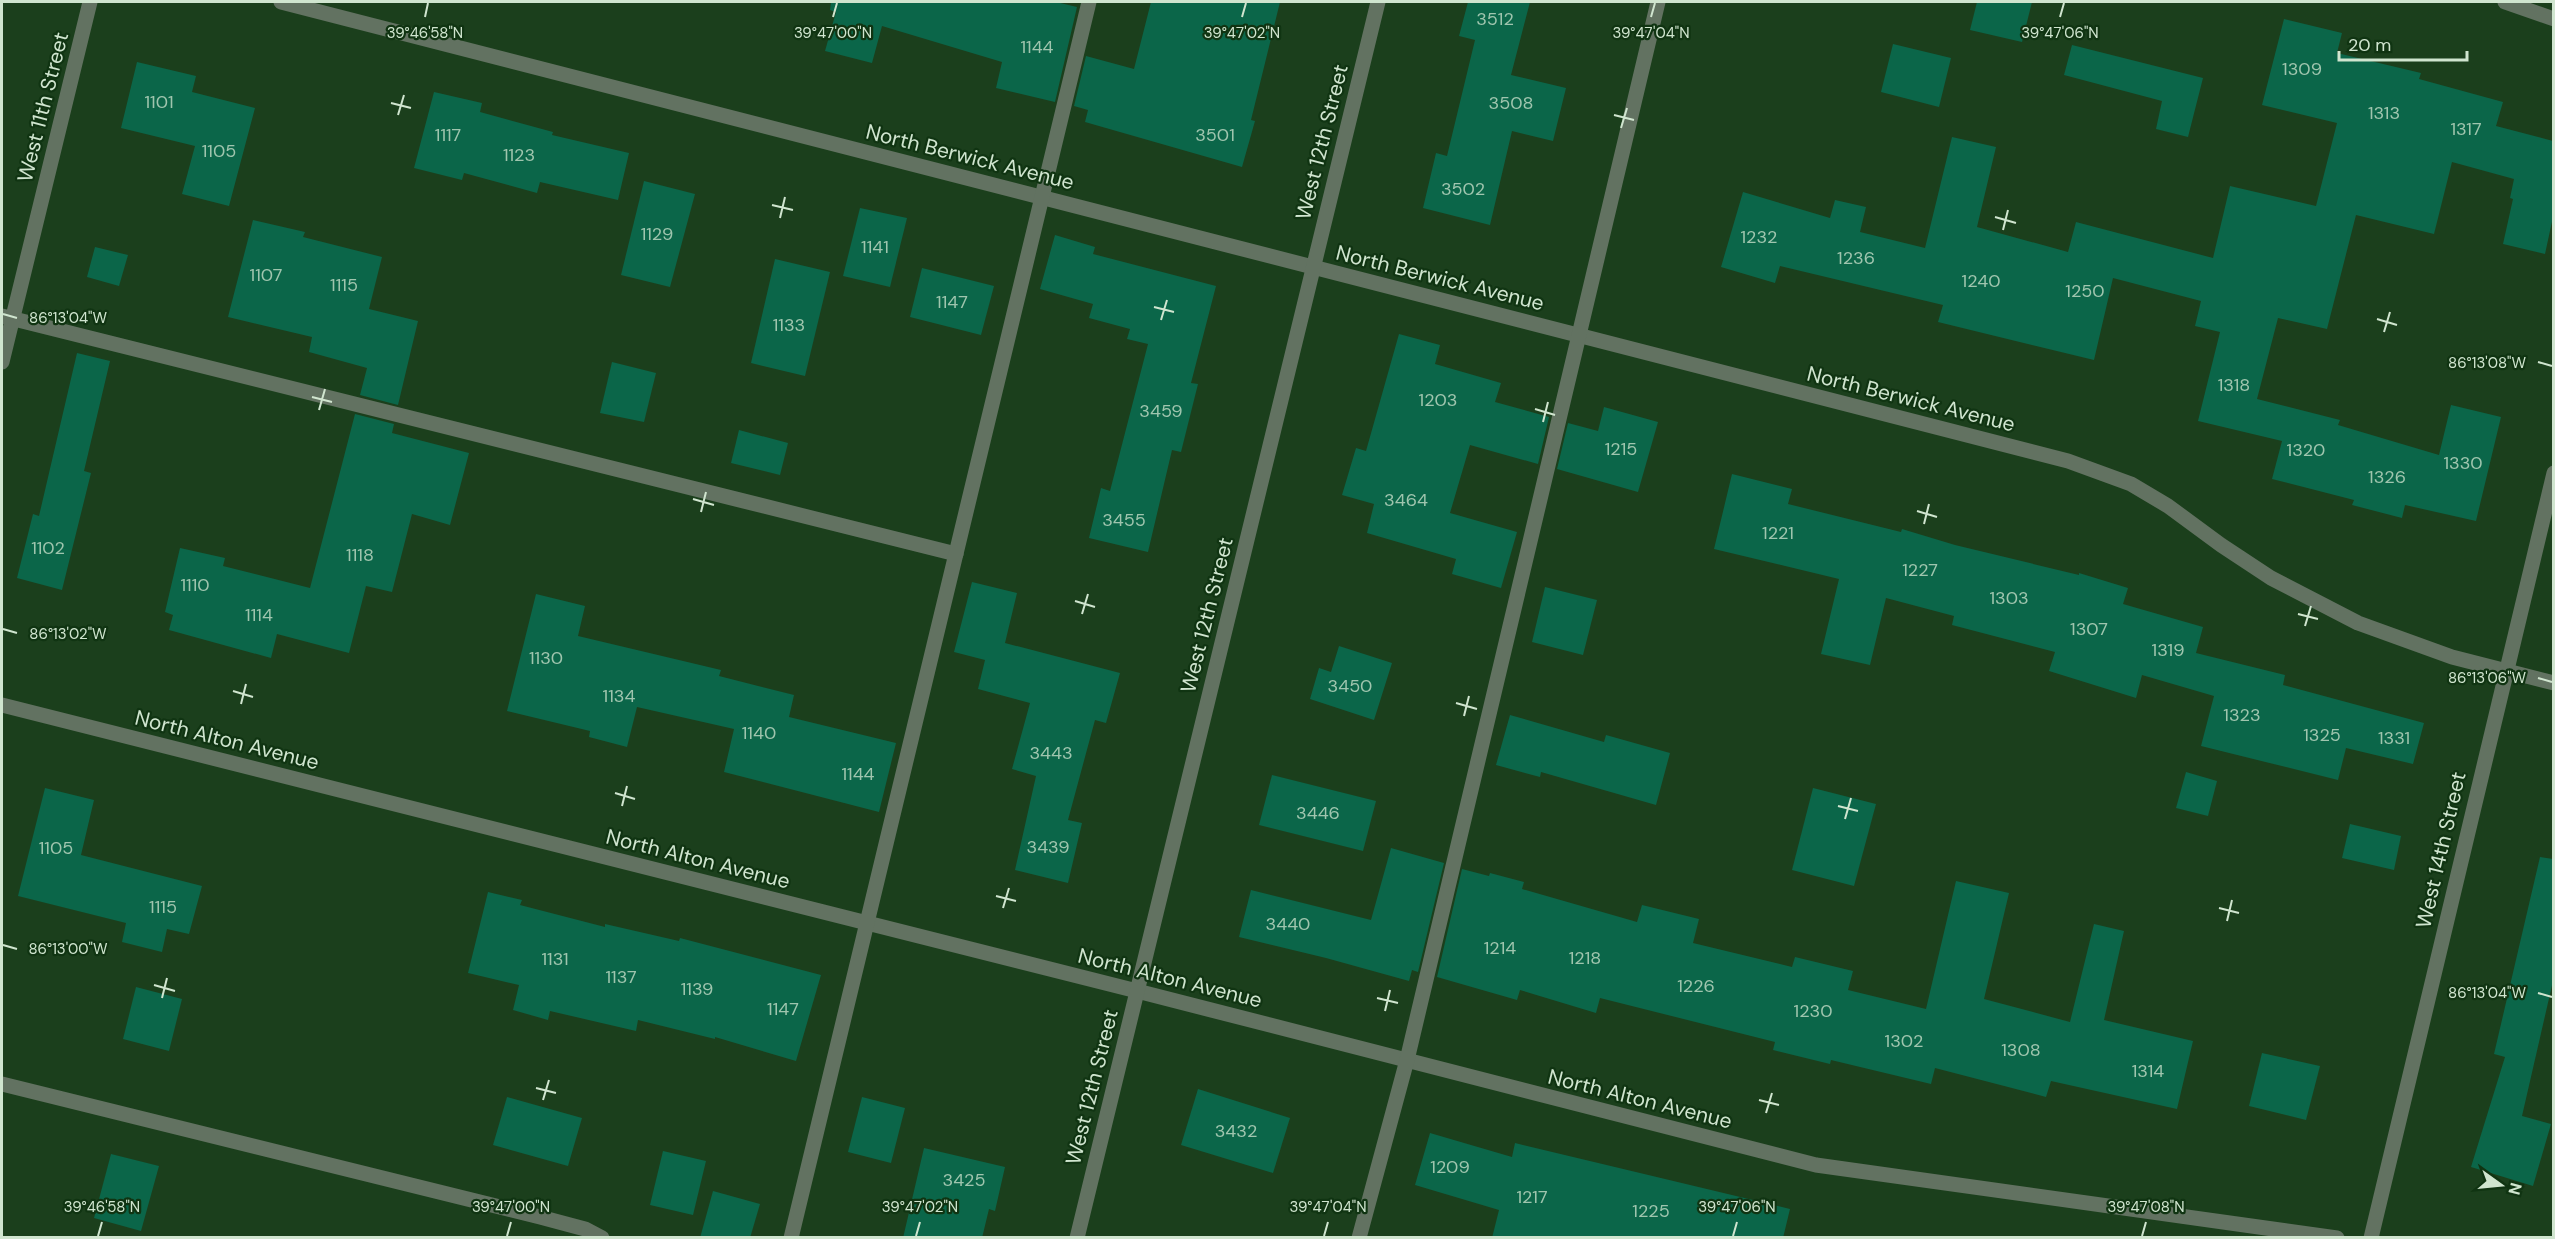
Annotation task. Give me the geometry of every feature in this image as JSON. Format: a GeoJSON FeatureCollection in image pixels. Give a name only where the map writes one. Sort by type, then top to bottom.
{"type":"FeatureCollection","features":[{"type":"Feature","properties":{"kind":"street","name":"West 11th Street"},"geometry":{"type":"LineString","coordinates":[[2,362],[7,317],[90,2]]}},
{"type":"Feature","properties":{"kind":"street","name":"North Berwick Avenue"},"geometry":{"type":"LineString","coordinates":[[281,2],[2092,468],[2131,484],[2168,506],[2271,578],[2340,615],[2416,645],[2553,683]]}},
{"type":"Feature","properties":{"kind":"street"},"geometry":{"type":"LineString","coordinates":[[791,1238],[1089,2]]}},
{"type":"Feature","properties":{"kind":"street","name":"West 12th Street"},"geometry":{"type":"LineString","coordinates":[[1077,1238],[1378,2]]}},
{"type":"Feature","properties":{"kind":"street"},"geometry":{"type":"LineString","coordinates":[[1359,1238],[1407,1060],[1658,2]]}},
{"type":"Feature","properties":{"kind":"street"},"geometry":{"type":"LineString","coordinates":[[2505,2],[2553,20]]}},
{"type":"Feature","properties":{"kind":"street"},"geometry":{"type":"LineString","coordinates":[[7,317],[956,554]]}},
{"type":"Feature","properties":{"kind":"street","name":"West 14th Street"},"geometry":{"type":"LineString","coordinates":[[2371,1238],[2553,473]]}},
{"type":"Feature","properties":{"kind":"street","name":"North Alton Avenue"},"geometry":{"type":"LineString","coordinates":[[2,705],[1816,1165],[2337,1238]]}},
{"type":"Feature","properties":{"kind":"street"},"geometry":{"type":"LineString","coordinates":[[2,1084],[540,1217],[585,1229],[602,1238]]}},
{"type":"Feature","properties":{"kind":"building"},"geometry":{"type":"Polygon","coordinates":[[[831,2],[1056,2],[1077,7],[1055,102],[996,88],[1002,62],[882,26],[872,63],[825,51],[836,12],[830,10],[831,2]]]}},
{"type":"Feature","properties":{"kind":"building"},"geometry":{"type":"Polygon","coordinates":[[[1151,2],[1280,2],[1251,120],[1255,121],[1242,167],[1085,122],[1088,110],[1074,106],[1086,56],[1134,69],[1151,2]]]}},
{"type":"Feature","properties":{"kind":"building"},"geometry":{"type":"Polygon","coordinates":[[[1468,2],[1530,2],[1511,75],[1566,88],[1553,141],[1512,131],[1490,225],[1423,208],[1436,153],[1447,156],[1475,40],[1459,36],[1468,2]]]}},
{"type":"Feature","properties":{"kind":"building"},"geometry":{"type":"Polygon","coordinates":[[[1977,2],[2032,2],[2022,42],[1970,30],[1977,2]]]}},
{"type":"Feature","properties":{"kind":"building"},"geometry":{"type":"Polygon","coordinates":[[[2284,19],[2342,33],[2337,53],[2421,73],[2419,79],[2503,102],[2496,126],[2553,141],[2553,217],[2545,254],[2503,244],[2513,199],[2510,198],[2514,179],[2452,162],[2434,234],[2356,215],[2327,329],[2278,318],[2257,399],[2340,420],[2338,425],[2439,455],[2451,405],[2501,417],[2476,521],[2405,505],[2402,518],[2352,505],[2354,500],[2272,479],[2282,441],[2198,421],[2220,332],[2195,326],[2201,301],[2113,278],[2094,360],[1938,322],[1943,305],[1780,266],[1775,283],[1721,267],[1743,192],[1830,218],[1835,200],[1866,207],[1860,232],[1925,248],[1952,137],[1996,147],[1977,227],[2068,252],[2076,222],[2213,258],[2230,186],[2316,206],[2337,123],[2262,105],[2284,19]]]}},
{"type":"Feature","properties":{"kind":"building"},"geometry":{"type":"Polygon","coordinates":[[[1893,44],[1951,58],[1939,107],[1881,92],[1893,44]]]}},
{"type":"Feature","properties":{"kind":"building"},"geometry":{"type":"Polygon","coordinates":[[[2072,45],[2203,78],[2188,137],[2156,129],[2162,101],[2064,75],[2072,45]]]}},
{"type":"Feature","properties":{"kind":"building"},"geometry":{"type":"Polygon","coordinates":[[[137,62],[196,76],[192,92],[255,108],[229,206],[182,194],[195,146],[121,128],[137,62]]]}},
{"type":"Feature","properties":{"kind":"building"},"geometry":{"type":"Polygon","coordinates":[[[434,92],[482,103],[480,112],[553,132],[552,135],[629,153],[618,200],[540,182],[537,193],[464,173],[462,180],[414,168],[434,92]]]}},
{"type":"Feature","properties":{"kind":"building"},"geometry":{"type":"Polygon","coordinates":[[[644,181],[695,194],[670,287],[621,275],[644,181]]]}},
{"type":"Feature","properties":{"kind":"building"},"geometry":{"type":"Polygon","coordinates":[[[860,208],[907,218],[890,287],[843,276],[860,208]]]}},
{"type":"Feature","properties":{"kind":"building"},"geometry":{"type":"Polygon","coordinates":[[[253,220],[305,232],[303,237],[382,257],[369,309],[418,321],[398,405],[360,395],[367,368],[309,352],[312,337],[228,317],[253,220]]]}},
{"type":"Feature","properties":{"kind":"building"},"geometry":{"type":"Polygon","coordinates":[[[1055,235],[1095,247],[1093,254],[1216,286],[1191,383],[1198,384],[1181,452],[1172,450],[1148,552],[1089,538],[1101,488],[1110,491],[1148,344],[1127,339],[1130,329],[1089,318],[1093,304],[1040,289],[1055,235]]]}},
{"type":"Feature","properties":{"kind":"building"},"geometry":{"type":"Polygon","coordinates":[[[95,247],[128,255],[119,286],[87,277],[95,247]]]}},
{"type":"Feature","properties":{"kind":"building"},"geometry":{"type":"Polygon","coordinates":[[[775,259],[830,272],[805,376],[751,363],[775,259]]]}},
{"type":"Feature","properties":{"kind":"building"},"geometry":{"type":"Polygon","coordinates":[[[922,268],[994,286],[981,335],[910,317],[922,268]]]}},
{"type":"Feature","properties":{"kind":"building"},"geometry":{"type":"Polygon","coordinates":[[[1399,334],[1440,345],[1435,364],[1501,383],[1495,402],[1549,417],[1538,464],[1470,445],[1450,513],[1517,532],[1501,588],[1452,574],[1456,559],[1367,533],[1374,504],[1342,495],[1356,448],[1366,451],[1399,334]]]}},
{"type":"Feature","properties":{"kind":"building"},"geometry":{"type":"Polygon","coordinates":[[[77,353],[110,361],[84,471],[91,473],[62,590],[17,578],[33,514],[39,516],[77,353]]]}},
{"type":"Feature","properties":{"kind":"building"},"geometry":{"type":"Polygon","coordinates":[[[612,362],[656,373],[644,422],[600,413],[612,362]]]}},
{"type":"Feature","properties":{"kind":"building"},"geometry":{"type":"Polygon","coordinates":[[[1604,407],[1658,422],[1638,492],[1557,469],[1568,423],[1598,431],[1604,407]]]}},
{"type":"Feature","properties":{"kind":"building"},"geometry":{"type":"Polygon","coordinates":[[[355,414],[394,424],[392,433],[469,453],[450,525],[412,514],[392,592],[366,586],[349,653],[277,634],[271,658],[169,630],[173,615],[165,612],[180,548],[225,558],[223,566],[310,588],[355,414]]]}},
{"type":"Feature","properties":{"kind":"building"},"geometry":{"type":"Polygon","coordinates":[[[739,430],[788,443],[780,475],[731,463],[739,430]]]}},
{"type":"Feature","properties":{"kind":"building"},"geometry":{"type":"Polygon","coordinates":[[[1732,474],[1792,489],[1788,504],[1901,532],[1902,529],[1955,545],[2079,575],[2079,573],[2128,588],[2123,604],[2203,627],[2196,653],[2285,675],[2283,685],[2424,723],[2413,764],[2346,748],[2338,780],[2201,746],[2214,696],[2142,675],[2136,698],[2049,671],[2055,652],[1952,625],[1954,616],[1886,598],[1870,665],[1821,654],[1839,579],[1714,549],[1732,474]]]}},
{"type":"Feature","properties":{"kind":"building"},"geometry":{"type":"Polygon","coordinates":[[[972,582],[1017,593],[1005,643],[1120,673],[1106,723],[1095,720],[1068,820],[1082,823],[1068,883],[1015,870],[1036,776],[1012,769],[1030,703],[978,689],[985,660],[954,652],[972,582]]]}},
{"type":"Feature","properties":{"kind":"building"},"geometry":{"type":"Polygon","coordinates":[[[1545,587],[1597,600],[1583,655],[1532,642],[1545,587]]]}},
{"type":"Feature","properties":{"kind":"building"},"geometry":{"type":"Polygon","coordinates":[[[536,594],[585,606],[578,636],[721,670],[719,676],[794,695],[789,717],[896,743],[879,812],[724,772],[734,729],[637,707],[627,747],[589,737],[590,731],[507,711],[536,594]]]}},
{"type":"Feature","properties":{"kind":"building"},"geometry":{"type":"Polygon","coordinates":[[[1339,646],[1392,663],[1374,720],[1310,699],[1319,668],[1331,672],[1339,646]]]}},
{"type":"Feature","properties":{"kind":"building"},"geometry":{"type":"Polygon","coordinates":[[[1510,715],[1604,742],[1606,735],[1670,753],[1656,805],[1541,772],[1540,777],[1496,765],[1510,715]]]}},
{"type":"Feature","properties":{"kind":"building"},"geometry":{"type":"Polygon","coordinates":[[[2186,772],[2217,781],[2208,816],[2176,808],[2186,772]]]}},
{"type":"Feature","properties":{"kind":"building"},"geometry":{"type":"Polygon","coordinates":[[[1272,775],[1376,801],[1363,851],[1259,825],[1272,775]]]}},
{"type":"Feature","properties":{"kind":"building"},"geometry":{"type":"Polygon","coordinates":[[[45,788],[94,800],[81,855],[202,886],[189,934],[167,929],[162,952],[122,942],[126,923],[18,896],[45,788]]]}},
{"type":"Feature","properties":{"kind":"building"},"geometry":{"type":"Polygon","coordinates":[[[1813,788],[1876,804],[1854,886],[1792,870],[1813,788]]]}},
{"type":"Feature","properties":{"kind":"building"},"geometry":{"type":"Polygon","coordinates":[[[2350,824],[2401,836],[2394,870],[2342,858],[2350,824]]]}},
{"type":"Feature","properties":{"kind":"building"},"geometry":{"type":"Polygon","coordinates":[[[1391,848],[1444,863],[1418,972],[1412,970],[1409,981],[1239,937],[1251,890],[1371,920],[1391,848]]]}},
{"type":"Feature","properties":{"kind":"building"},"geometry":{"type":"Polygon","coordinates":[[[2540,857],[2553,859],[2553,981],[2522,1116],[2551,1124],[2533,1186],[2471,1167],[2505,1057],[2494,1054],[2540,857]]]}},
{"type":"Feature","properties":{"kind":"building"},"geometry":{"type":"Polygon","coordinates":[[[1462,869],[1489,876],[1490,873],[1524,882],[1522,889],[1637,922],[1642,905],[1699,919],[1693,943],[1792,967],[1795,957],[1853,971],[1848,990],[1926,1009],[1956,881],[2009,893],[1984,999],[2070,1022],[2094,924],[2124,931],[2104,1020],[2193,1041],[2177,1109],[2051,1081],[2046,1097],[1935,1068],[1931,1084],[1831,1060],[1830,1064],[1773,1050],[1775,1042],[1600,998],[1596,1013],[1520,990],[1517,1000],[1437,977],[1462,869]]]}},
{"type":"Feature","properties":{"kind":"building"},"geometry":{"type":"Polygon","coordinates":[[[488,892],[522,900],[520,905],[605,927],[605,924],[679,941],[680,938],[821,975],[796,1061],[715,1037],[715,1039],[638,1020],[636,1031],[550,1011],[548,1020],[513,1010],[519,985],[468,973],[488,892]]]}},
{"type":"Feature","properties":{"kind":"building"},"geometry":{"type":"Polygon","coordinates":[[[136,987],[182,999],[169,1051],[123,1039],[136,987]]]}},
{"type":"Feature","properties":{"kind":"building"},"geometry":{"type":"Polygon","coordinates":[[[2262,1053],[2320,1066],[2306,1120],[2249,1106],[2262,1053]]]}},
{"type":"Feature","properties":{"kind":"building"},"geometry":{"type":"Polygon","coordinates":[[[1198,1089],[1290,1118],[1273,1173],[1181,1145],[1198,1089]]]}},
{"type":"Feature","properties":{"kind":"building"},"geometry":{"type":"Polygon","coordinates":[[[507,1097],[582,1118],[568,1166],[493,1145],[507,1097]]]}},
{"type":"Feature","properties":{"kind":"building"},"geometry":{"type":"Polygon","coordinates":[[[862,1097],[905,1108],[891,1163],[848,1152],[862,1097]]]}},
{"type":"Feature","properties":{"kind":"building"},"geometry":{"type":"Polygon","coordinates":[[[1430,1133],[1512,1157],[1515,1143],[1790,1209],[1783,1238],[1492,1238],[1499,1210],[1415,1185],[1430,1133]]]}},
{"type":"Feature","properties":{"kind":"building"},"geometry":{"type":"Polygon","coordinates":[[[924,1148],[1005,1167],[995,1211],[989,1209],[982,1238],[903,1238],[924,1148]]]}},
{"type":"Feature","properties":{"kind":"building"},"geometry":{"type":"Polygon","coordinates":[[[663,1151],[706,1161],[693,1215],[650,1205],[663,1151]]]}},
{"type":"Feature","properties":{"kind":"building"},"geometry":{"type":"Polygon","coordinates":[[[111,1154],[159,1166],[141,1231],[94,1218],[111,1154]]]}},
{"type":"Feature","properties":{"kind":"building"},"geometry":{"type":"Polygon","coordinates":[[[713,1191],[760,1204],[750,1238],[700,1238],[713,1191]]]}}]}
